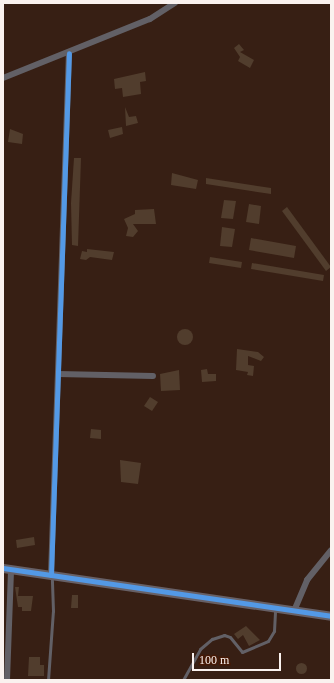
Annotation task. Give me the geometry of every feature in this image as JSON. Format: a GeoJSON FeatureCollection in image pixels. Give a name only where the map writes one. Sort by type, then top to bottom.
{"type":"FeatureCollection","features":[{"type":"Feature","properties":{"kind":"street"},"geometry":{"type":"LineString","coordinates":[[3,78],[70,53],[150,19],[175,3]]}},
{"type":"Feature","properties":{"kind":"street"},"geometry":{"type":"LineString","coordinates":[[52,575],[70,53]]}},
{"type":"Feature","properties":{"kind":"street"},"geometry":{"type":"LineString","coordinates":[[58,374],[153,376]]}},
{"type":"Feature","properties":{"kind":"street"},"geometry":{"type":"LineString","coordinates":[[294,611],[307,580],[331,550]]}},
{"type":"Feature","properties":{"kind":"street"},"geometry":{"type":"LineString","coordinates":[[7,680],[7,568],[331,616]]}},
{"type":"Feature","properties":{"kind":"lane"},"geometry":{"type":"LineString","coordinates":[[48,680],[54,610],[52,575]]}},
{"type":"Feature","properties":{"kind":"lane"},"geometry":{"type":"LineString","coordinates":[[184,680],[200,649],[212,639],[224,635],[230,637],[242,652],[268,642],[274,631],[275,608]]}},
{"type":"Feature","properties":{"kind":"building"},"geometry":{"type":"Polygon","coordinates":[[[239,44],[244,50],[240,52],[254,60],[250,68],[238,61],[240,57],[234,48],[239,44]]]}},
{"type":"Feature","properties":{"kind":"building"},"geometry":{"type":"Polygon","coordinates":[[[145,72],[146,81],[140,82],[141,94],[123,97],[122,88],[115,89],[114,79],[145,72]]]}},
{"type":"Feature","properties":{"kind":"building"},"geometry":{"type":"Polygon","coordinates":[[[125,107],[129,117],[136,116],[138,123],[126,126],[125,107]]]}},
{"type":"Feature","properties":{"kind":"building"},"geometry":{"type":"Polygon","coordinates":[[[122,127],[123,134],[110,138],[108,130],[122,127]]]}},
{"type":"Feature","properties":{"kind":"building"},"geometry":{"type":"Polygon","coordinates":[[[10,129],[23,134],[22,144],[8,142],[10,129]]]}},
{"type":"Feature","properties":{"kind":"building"},"geometry":{"type":"Polygon","coordinates":[[[74,158],[81,158],[78,246],[72,245],[71,203],[74,158]]]}},
{"type":"Feature","properties":{"kind":"building"},"geometry":{"type":"Polygon","coordinates":[[[172,173],[198,180],[196,189],[171,185],[172,173]]]}},
{"type":"Feature","properties":{"kind":"building"},"geometry":{"type":"Polygon","coordinates":[[[206,178],[271,188],[271,194],[206,184],[206,178]]]}},
{"type":"Feature","properties":{"kind":"building"},"geometry":{"type":"Polygon","coordinates":[[[224,200],[236,201],[233,219],[221,218],[224,200]]]}},
{"type":"Feature","properties":{"kind":"building"},"geometry":{"type":"Polygon","coordinates":[[[249,204],[261,206],[259,224],[246,222],[249,204]]]}},
{"type":"Feature","properties":{"kind":"building"},"geometry":{"type":"Polygon","coordinates":[[[287,207],[331,267],[326,271],[282,211],[287,207]]]}},
{"type":"Feature","properties":{"kind":"building"},"geometry":{"type":"Polygon","coordinates":[[[154,209],[156,224],[133,224],[138,231],[133,237],[126,236],[128,228],[124,219],[135,214],[135,210],[154,209]]]}},
{"type":"Feature","properties":{"kind":"building"},"geometry":{"type":"Polygon","coordinates":[[[222,227],[235,229],[232,247],[220,246],[222,227]]]}},
{"type":"Feature","properties":{"kind":"building"},"geometry":{"type":"Polygon","coordinates":[[[251,238],[296,246],[294,258],[249,250],[251,238]]]}},
{"type":"Feature","properties":{"kind":"building"},"geometry":{"type":"Polygon","coordinates":[[[87,249],[114,252],[112,260],[90,257],[86,260],[80,259],[82,251],[87,252],[87,249]]]}},
{"type":"Feature","properties":{"kind":"building"},"geometry":{"type":"Polygon","coordinates":[[[210,257],[242,262],[241,268],[209,263],[210,257]]]}},
{"type":"Feature","properties":{"kind":"building"},"geometry":{"type":"Polygon","coordinates":[[[252,263],[324,275],[323,281],[251,269],[252,263]]]}},
{"type":"Feature","properties":{"kind":"building"},"geometry":{"type":"Polygon","coordinates":[[[182,329],[188,329],[193,334],[191,343],[188,345],[182,345],[177,340],[177,334],[182,329]]]}},
{"type":"Feature","properties":{"kind":"building"},"geometry":{"type":"Polygon","coordinates":[[[237,349],[258,352],[264,357],[261,361],[248,356],[248,365],[254,366],[253,376],[247,375],[248,372],[236,370],[237,349]]]}},
{"type":"Feature","properties":{"kind":"building"},"geometry":{"type":"Polygon","coordinates":[[[207,369],[208,374],[216,374],[216,381],[202,382],[201,370],[207,369]]]}},
{"type":"Feature","properties":{"kind":"building"},"geometry":{"type":"Polygon","coordinates":[[[179,370],[180,390],[161,391],[160,374],[179,370]]]}},
{"type":"Feature","properties":{"kind":"building"},"geometry":{"type":"Polygon","coordinates":[[[150,397],[158,402],[152,411],[144,406],[150,397]]]}},
{"type":"Feature","properties":{"kind":"building"},"geometry":{"type":"Polygon","coordinates":[[[91,429],[101,430],[101,439],[90,438],[91,429]]]}},
{"type":"Feature","properties":{"kind":"building"},"geometry":{"type":"Polygon","coordinates":[[[120,460],[141,463],[138,484],[121,482],[120,460]]]}},
{"type":"Feature","properties":{"kind":"building"},"geometry":{"type":"Polygon","coordinates":[[[34,537],[35,545],[17,548],[16,540],[34,537]]]}},
{"type":"Feature","properties":{"kind":"building"},"geometry":{"type":"Polygon","coordinates":[[[15,587],[19,587],[18,596],[33,596],[31,611],[22,611],[22,607],[18,607],[15,587]]]}},
{"type":"Feature","properties":{"kind":"building"},"geometry":{"type":"Polygon","coordinates":[[[72,595],[78,595],[78,608],[71,608],[72,595]]]}},
{"type":"Feature","properties":{"kind":"building"},"geometry":{"type":"Polygon","coordinates":[[[246,626],[260,640],[249,646],[243,635],[238,639],[234,634],[246,626]]]}},
{"type":"Feature","properties":{"kind":"building"},"geometry":{"type":"Polygon","coordinates":[[[29,657],[40,657],[40,665],[44,665],[44,676],[28,676],[29,657]]]}},
{"type":"Feature","properties":{"kind":"building"},"geometry":{"type":"Polygon","coordinates":[[[301,662],[305,664],[307,668],[305,672],[301,674],[297,672],[295,668],[297,664],[301,662]]]}},
{"type":"Feature","properties":{"kind":"cycle path"},"geometry":{"type":"LineString","coordinates":[[51,575],[69,53]]}},
{"type":"Feature","properties":{"kind":"cycle path"},"geometry":{"type":"LineString","coordinates":[[3,568],[331,616]]}}]}
